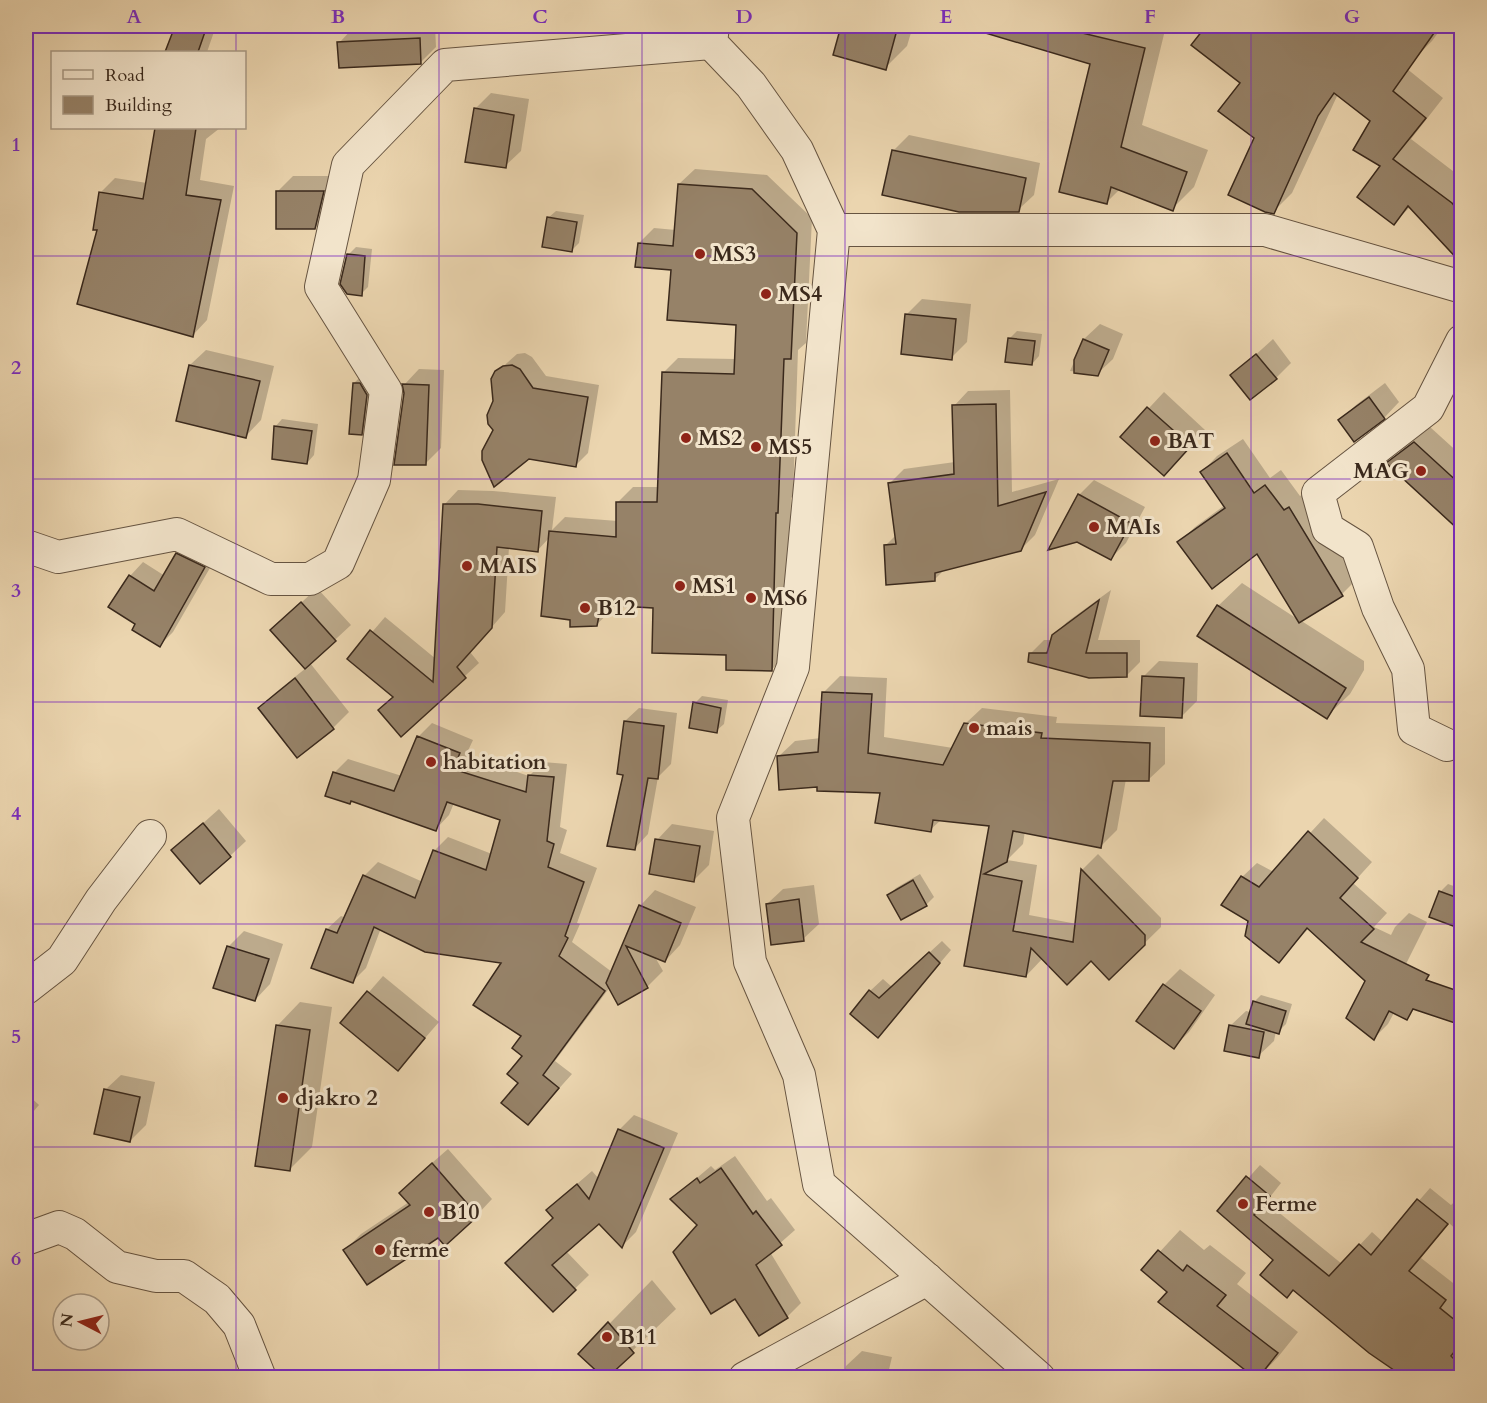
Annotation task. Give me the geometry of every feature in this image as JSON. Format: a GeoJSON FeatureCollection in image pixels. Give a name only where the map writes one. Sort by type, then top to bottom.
{"type":"FeatureCollection","features":[{"type":"Feature","properties":{"kind":"street"},"geometry":{"type":"LineString","coordinates":[[26,546],[58,556],[177,534],[271,579],[310,579],[338,563],[374,480],[386,392],[321,287],[348,165],[445,65],[712,34],[797,150],[834,230],[793,667],[734,818],[750,962],[799,1076],[819,1184],[1039,1377]]}},
{"type":"Feature","properties":{"kind":"street"},"geometry":{"type":"LineString","coordinates":[[834,230],[1265,230],[1461,286]]}},
{"type":"Feature","properties":{"kind":"street"},"geometry":{"type":"LineString","coordinates":[[1447,746],[1414,729],[1408,669],[1378,608],[1357,547],[1328,529],[1318,493],[1428,408],[1461,341]]}},
{"type":"Feature","properties":{"kind":"street"},"geometry":{"type":"LineString","coordinates":[[26,988],[63,960],[101,900],[150,836]]}},
{"type":"Feature","properties":{"kind":"street"},"geometry":{"type":"LineString","coordinates":[[26,1239],[60,1227],[75,1234],[117,1267],[156,1276],[184,1276],[218,1299],[239,1324],[260,1377]]}},
{"type":"Feature","properties":{"kind":"street"},"geometry":{"type":"LineString","coordinates":[[745,1377],[927,1279]]}},
{"type":"Feature","properties":{"kind":"building"},"geometry":{"type":"Polygon","coordinates":[[[175,26],[207,26],[198,51],[165,51],[175,26]]]}},
{"type":"Feature","properties":{"kind":"building"},"geometry":{"type":"Polygon","coordinates":[[[841,26],[898,26],[886,70],[833,55],[841,26]]]}},
{"type":"Feature","properties":{"kind":"building"},"geometry":{"type":"Polygon","coordinates":[[[983,26],[1053,26],[1145,48],[1121,147],[1187,172],[1173,211],[1111,187],[1107,204],[1059,192],[1090,64],[982,32],[983,26]]]}},
{"type":"Feature","properties":{"kind":"building"},"geometry":{"type":"Polygon","coordinates":[[[1206,26],[1439,26],[1393,91],[1426,118],[1393,159],[1452,203],[1461,214],[1461,263],[1408,206],[1394,225],[1357,197],[1380,166],[1353,150],[1370,121],[1334,93],[1318,116],[1274,214],[1228,195],[1254,138],[1218,111],[1240,83],[1191,45],[1206,26]]]}},
{"type":"Feature","properties":{"kind":"building"},"geometry":{"type":"Polygon","coordinates":[[[420,38],[421,64],[339,68],[337,42],[420,38]]]}},
{"type":"Feature","properties":{"kind":"building"},"geometry":{"type":"Polygon","coordinates":[[[474,108],[514,115],[506,168],[465,162],[474,108]]]}},
{"type":"Feature","properties":{"kind":"building"},"geometry":{"type":"Polygon","coordinates":[[[155,129],[196,129],[186,195],[221,200],[193,337],[77,304],[97,230],[93,230],[99,192],[143,199],[155,129]]]}},
{"type":"Feature","properties":{"kind":"building"},"geometry":{"type":"Polygon","coordinates":[[[892,150],[1026,178],[1019,212],[959,212],[882,195],[892,150]]]}},
{"type":"Feature","properties":{"kind":"building"},"geometry":{"type":"Polygon","coordinates":[[[678,184],[752,189],[797,233],[791,359],[784,359],[778,513],[776,513],[772,671],[726,670],[726,655],[652,653],[653,608],[601,605],[597,626],[570,627],[570,620],[541,616],[549,531],[616,537],[616,502],[657,502],[662,372],[734,374],[736,325],[667,320],[671,270],[635,267],[638,243],[673,246],[678,184]]]}},
{"type":"Feature","properties":{"kind":"building"},"geometry":{"type":"Polygon","coordinates":[[[276,191],[324,191],[315,229],[276,229],[276,191]]]}},
{"type":"Feature","properties":{"kind":"building"},"geometry":{"type":"Polygon","coordinates":[[[547,217],[577,222],[572,252],[542,247],[547,217]]]}},
{"type":"Feature","properties":{"kind":"building"},"geometry":{"type":"Polygon","coordinates":[[[347,254],[365,256],[362,296],[347,294],[340,284],[347,254]]]}},
{"type":"Feature","properties":{"kind":"building"},"geometry":{"type":"Polygon","coordinates":[[[905,314],[956,319],[952,360],[901,354],[905,314]]]}},
{"type":"Feature","properties":{"kind":"building"},"geometry":{"type":"Polygon","coordinates":[[[1008,338],[1035,341],[1032,365],[1005,362],[1008,338]]]}},
{"type":"Feature","properties":{"kind":"building"},"geometry":{"type":"Polygon","coordinates":[[[1083,339],[1109,350],[1098,376],[1074,373],[1074,360],[1083,339]]]}},
{"type":"Feature","properties":{"kind":"building"},"geometry":{"type":"Polygon","coordinates":[[[1256,354],[1277,379],[1250,400],[1230,375],[1256,354]]]}},
{"type":"Feature","properties":{"kind":"building"},"geometry":{"type":"Polygon","coordinates":[[[189,365],[260,381],[246,438],[176,421],[189,365]]]}},
{"type":"Feature","properties":{"kind":"building"},"geometry":{"type":"Polygon","coordinates":[[[512,365],[520,369],[533,388],[588,397],[576,467],[529,459],[494,487],[482,460],[482,451],[493,430],[488,424],[487,415],[493,401],[491,379],[495,371],[503,366],[512,365]]]}},
{"type":"Feature","properties":{"kind":"building"},"geometry":{"type":"Polygon","coordinates":[[[353,383],[360,383],[367,395],[362,435],[349,434],[353,383]]]}},
{"type":"Feature","properties":{"kind":"building"},"geometry":{"type":"Polygon","coordinates":[[[402,384],[429,385],[426,465],[394,465],[404,393],[402,384]]]}},
{"type":"Feature","properties":{"kind":"building"},"geometry":{"type":"Polygon","coordinates":[[[1369,397],[1385,419],[1354,442],[1338,420],[1369,397]]]}},
{"type":"Feature","properties":{"kind":"building"},"geometry":{"type":"Polygon","coordinates":[[[996,404],[998,506],[1046,492],[1021,551],[935,573],[935,581],[886,585],[884,545],[896,544],[888,483],[954,474],[952,405],[996,404]]]}},
{"type":"Feature","properties":{"kind":"building","name":"BAT"},"geometry":{"type":"Polygon","coordinates":[[[1147,407],[1191,446],[1164,476],[1120,437],[1147,407]]]}},
{"type":"Feature","properties":{"kind":"building"},"geometry":{"type":"Polygon","coordinates":[[[274,426],[312,431],[307,464],[272,459],[274,426]]]}},
{"type":"Feature","properties":{"kind":"building","name":"MAG"},"geometry":{"type":"Polygon","coordinates":[[[1414,442],[1461,485],[1461,532],[1386,463],[1414,442]]]}},
{"type":"Feature","properties":{"kind":"building"},"geometry":{"type":"Polygon","coordinates":[[[1227,453],[1254,493],[1265,485],[1284,510],[1289,507],[1343,596],[1299,623],[1257,554],[1212,589],[1177,542],[1225,508],[1200,472],[1227,453]]]}},
{"type":"Feature","properties":{"kind":"building","name":"MAIs"},"geometry":{"type":"Polygon","coordinates":[[[1078,494],[1131,523],[1111,560],[1077,542],[1048,550],[1078,494]]]}},
{"type":"Feature","properties":{"kind":"building"},"geometry":{"type":"Polygon","coordinates":[[[443,504],[478,504],[542,511],[538,552],[497,547],[492,628],[457,667],[466,678],[401,737],[378,710],[393,697],[347,659],[370,630],[433,682],[443,504]]]}},
{"type":"Feature","properties":{"kind":"building"},"geometry":{"type":"Polygon","coordinates":[[[176,553],[205,567],[160,647],[132,630],[135,624],[108,607],[129,575],[154,591],[176,553]]]}},
{"type":"Feature","properties":{"kind":"building"},"geometry":{"type":"Polygon","coordinates":[[[1099,600],[1086,653],[1127,653],[1127,677],[1089,678],[1028,662],[1029,653],[1047,653],[1052,635],[1099,600]]]}},
{"type":"Feature","properties":{"kind":"building"},"geometry":{"type":"Polygon","coordinates":[[[301,602],[336,641],[305,669],[270,630],[301,602]]]}},
{"type":"Feature","properties":{"kind":"building"},"geometry":{"type":"Polygon","coordinates":[[[1217,605],[1346,688],[1327,719],[1197,636],[1217,605]]]}},
{"type":"Feature","properties":{"kind":"building"},"geometry":{"type":"Polygon","coordinates":[[[1142,676],[1184,678],[1182,718],[1140,716],[1142,676]]]}},
{"type":"Feature","properties":{"kind":"building"},"geometry":{"type":"Polygon","coordinates":[[[295,678],[334,729],[297,758],[258,708],[295,678]]]}},
{"type":"Feature","properties":{"kind":"building"},"geometry":{"type":"Polygon","coordinates":[[[822,692],[872,694],[868,753],[943,765],[964,723],[1042,733],[1041,738],[1150,743],[1149,781],[1113,781],[1101,848],[1013,831],[1007,862],[984,874],[1022,881],[1013,931],[1073,942],[1081,869],[1145,935],[1145,945],[1109,980],[1091,961],[1067,985],[1031,948],[1026,977],[964,966],[989,826],[933,820],[931,832],[875,823],[880,793],[817,791],[817,787],[779,790],[777,756],[818,752],[822,692]]]}},
{"type":"Feature","properties":{"kind":"building"},"geometry":{"type":"Polygon","coordinates":[[[693,702],[721,708],[717,733],[689,728],[693,702]]]}},
{"type":"Feature","properties":{"kind":"building"},"geometry":{"type":"Polygon","coordinates":[[[624,721],[664,726],[658,779],[648,778],[635,850],[607,846],[623,775],[617,774],[624,721]]]}},
{"type":"Feature","properties":{"kind":"building"},"geometry":{"type":"Polygon","coordinates":[[[417,736],[460,753],[453,769],[526,792],[528,775],[554,777],[547,841],[554,844],[548,867],[584,882],[565,936],[568,938],[559,956],[605,991],[543,1075],[559,1088],[528,1125],[501,1103],[518,1083],[507,1074],[522,1056],[512,1048],[521,1036],[473,1005],[501,963],[425,952],[374,927],[353,983],[311,968],[326,929],[337,933],[363,875],[415,898],[433,850],[486,870],[500,820],[447,802],[436,831],[351,801],[350,804],[325,796],[333,772],[394,791],[417,736]]]}},
{"type":"Feature","properties":{"kind":"building"},"geometry":{"type":"Polygon","coordinates":[[[203,823],[231,857],[200,884],[171,850],[203,823]]]}},
{"type":"Feature","properties":{"kind":"building"},"geometry":{"type":"Polygon","coordinates":[[[1308,831],[1358,878],[1340,898],[1374,929],[1361,942],[1429,975],[1426,980],[1461,992],[1461,1025],[1413,1009],[1407,1020],[1389,1011],[1374,1040],[1346,1018],[1365,981],[1307,928],[1279,963],[1245,936],[1248,921],[1221,905],[1241,876],[1259,887],[1308,831]]]}},
{"type":"Feature","properties":{"kind":"building"},"geometry":{"type":"Polygon","coordinates":[[[655,839],[700,846],[694,882],[649,874],[655,839]]]}},
{"type":"Feature","properties":{"kind":"building"},"geometry":{"type":"Polygon","coordinates":[[[913,880],[927,906],[901,920],[887,895],[913,880]]]}},
{"type":"Feature","properties":{"kind":"building"},"geometry":{"type":"Polygon","coordinates":[[[1439,891],[1461,899],[1461,929],[1429,917],[1439,891]]]}},
{"type":"Feature","properties":{"kind":"building"},"geometry":{"type":"Polygon","coordinates":[[[799,899],[804,941],[771,945],[766,904],[799,899]]]}},
{"type":"Feature","properties":{"kind":"building"},"geometry":{"type":"Polygon","coordinates":[[[639,905],[681,923],[665,962],[626,946],[648,988],[618,1005],[606,983],[639,905]]]}},
{"type":"Feature","properties":{"kind":"building"},"geometry":{"type":"Polygon","coordinates":[[[227,946],[269,959],[255,1001],[213,988],[227,946]]]}},
{"type":"Feature","properties":{"kind":"building"},"geometry":{"type":"Polygon","coordinates":[[[929,952],[940,963],[878,1038],[850,1014],[869,990],[879,998],[929,952]]]}},
{"type":"Feature","properties":{"kind":"building"},"geometry":{"type":"Polygon","coordinates":[[[1163,984],[1201,1011],[1174,1049],[1136,1021],[1163,984]]]}},
{"type":"Feature","properties":{"kind":"building"},"geometry":{"type":"Polygon","coordinates":[[[367,991],[425,1038],[398,1071],[340,1023],[367,991]]]}},
{"type":"Feature","properties":{"kind":"building"},"geometry":{"type":"Polygon","coordinates":[[[1253,1001],[1286,1011],[1279,1034],[1246,1024],[1253,1001]]]}},
{"type":"Feature","properties":{"kind":"building","name":"djakro 2"},"geometry":{"type":"Polygon","coordinates":[[[276,1025],[310,1030],[290,1171],[255,1166],[276,1025]]]}},
{"type":"Feature","properties":{"kind":"building"},"geometry":{"type":"Polygon","coordinates":[[[1229,1025],[1264,1032],[1259,1058],[1224,1051],[1229,1025]]]}},
{"type":"Feature","properties":{"kind":"building"},"geometry":{"type":"Polygon","coordinates":[[[104,1089],[140,1097],[130,1142],[94,1134],[104,1089]]]}},
{"type":"Feature","properties":{"kind":"building"},"geometry":{"type":"Polygon","coordinates":[[[618,1129],[664,1148],[622,1248],[599,1224],[552,1265],[576,1290],[553,1312],[505,1263],[553,1218],[546,1210],[577,1184],[589,1199],[618,1129]]]}},
{"type":"Feature","properties":{"kind":"building"},"geometry":{"type":"Polygon","coordinates":[[[432,1163],[478,1216],[445,1246],[438,1238],[367,1285],[343,1250],[410,1205],[399,1193],[432,1163]]]}},
{"type":"Feature","properties":{"kind":"building"},"geometry":{"type":"Polygon","coordinates":[[[721,1168],[753,1214],[756,1211],[782,1245],[756,1265],[788,1318],[759,1336],[735,1299],[711,1314],[673,1252],[697,1225],[670,1199],[697,1178],[700,1183],[721,1168]]]}},
{"type":"Feature","properties":{"kind":"building"},"geometry":{"type":"Polygon","coordinates":[[[1246,1176],[1270,1196],[1254,1215],[1329,1276],[1359,1244],[1371,1255],[1417,1199],[1448,1224],[1409,1271],[1446,1300],[1440,1308],[1461,1325],[1461,1343],[1451,1356],[1461,1366],[1461,1377],[1404,1377],[1369,1353],[1293,1290],[1287,1298],[1260,1275],[1273,1260],[1217,1211],[1246,1176]]]}},
{"type":"Feature","properties":{"kind":"building"},"geometry":{"type":"Polygon","coordinates":[[[1158,1250],[1183,1271],[1187,1265],[1226,1295],[1217,1306],[1278,1353],[1259,1377],[1254,1377],[1158,1302],[1167,1292],[1141,1270],[1158,1250]]]}},
{"type":"Feature","properties":{"kind":"building","name":"B11"},"geometry":{"type":"Polygon","coordinates":[[[608,1322],[634,1353],[608,1377],[603,1377],[578,1354],[608,1322]]]}},
{"type":"Feature","properties":{"kind":"place","name":"MS3"},"geometry":{"type":"Point","coordinates":[700,254]}},
{"type":"Feature","properties":{"kind":"place","name":"MS4"},"geometry":{"type":"Point","coordinates":[766,294]}},
{"type":"Feature","properties":{"kind":"place","name":"MS2"},"geometry":{"type":"Point","coordinates":[686,438]}},
{"type":"Feature","properties":{"kind":"place","name":"BAT"},"geometry":{"type":"Point","coordinates":[1155,441]}},
{"type":"Feature","properties":{"kind":"place","name":"MS5"},"geometry":{"type":"Point","coordinates":[756,447]}},
{"type":"Feature","properties":{"kind":"place","name":"MAG"},"geometry":{"type":"Point","coordinates":[1421,471]}},
{"type":"Feature","properties":{"kind":"place","name":"MAIs"},"geometry":{"type":"Point","coordinates":[1094,527]}},
{"type":"Feature","properties":{"kind":"place","name":"MAIS"},"geometry":{"type":"Point","coordinates":[467,566]}},
{"type":"Feature","properties":{"kind":"place","name":"MS1"},"geometry":{"type":"Point","coordinates":[680,586]}},
{"type":"Feature","properties":{"kind":"place","name":"MS6"},"geometry":{"type":"Point","coordinates":[751,598]}},
{"type":"Feature","properties":{"kind":"place","name":"B12"},"geometry":{"type":"Point","coordinates":[585,608]}},
{"type":"Feature","properties":{"kind":"place","name":"mais"},"geometry":{"type":"Point","coordinates":[974,728]}},
{"type":"Feature","properties":{"kind":"place","name":"habitation"},"geometry":{"type":"Point","coordinates":[431,762]}},
{"type":"Feature","properties":{"kind":"place","name":"djakro 2"},"geometry":{"type":"Point","coordinates":[283,1098]}},
{"type":"Feature","properties":{"kind":"place","name":"Ferme"},"geometry":{"type":"Point","coordinates":[1243,1204]}},
{"type":"Feature","properties":{"kind":"place","name":"B10"},"geometry":{"type":"Point","coordinates":[429,1212]}},
{"type":"Feature","properties":{"kind":"place","name":"ferme"},"geometry":{"type":"Point","coordinates":[380,1250]}},
{"type":"Feature","properties":{"kind":"place","name":"B11"},"geometry":{"type":"Point","coordinates":[607,1337]}}]}
